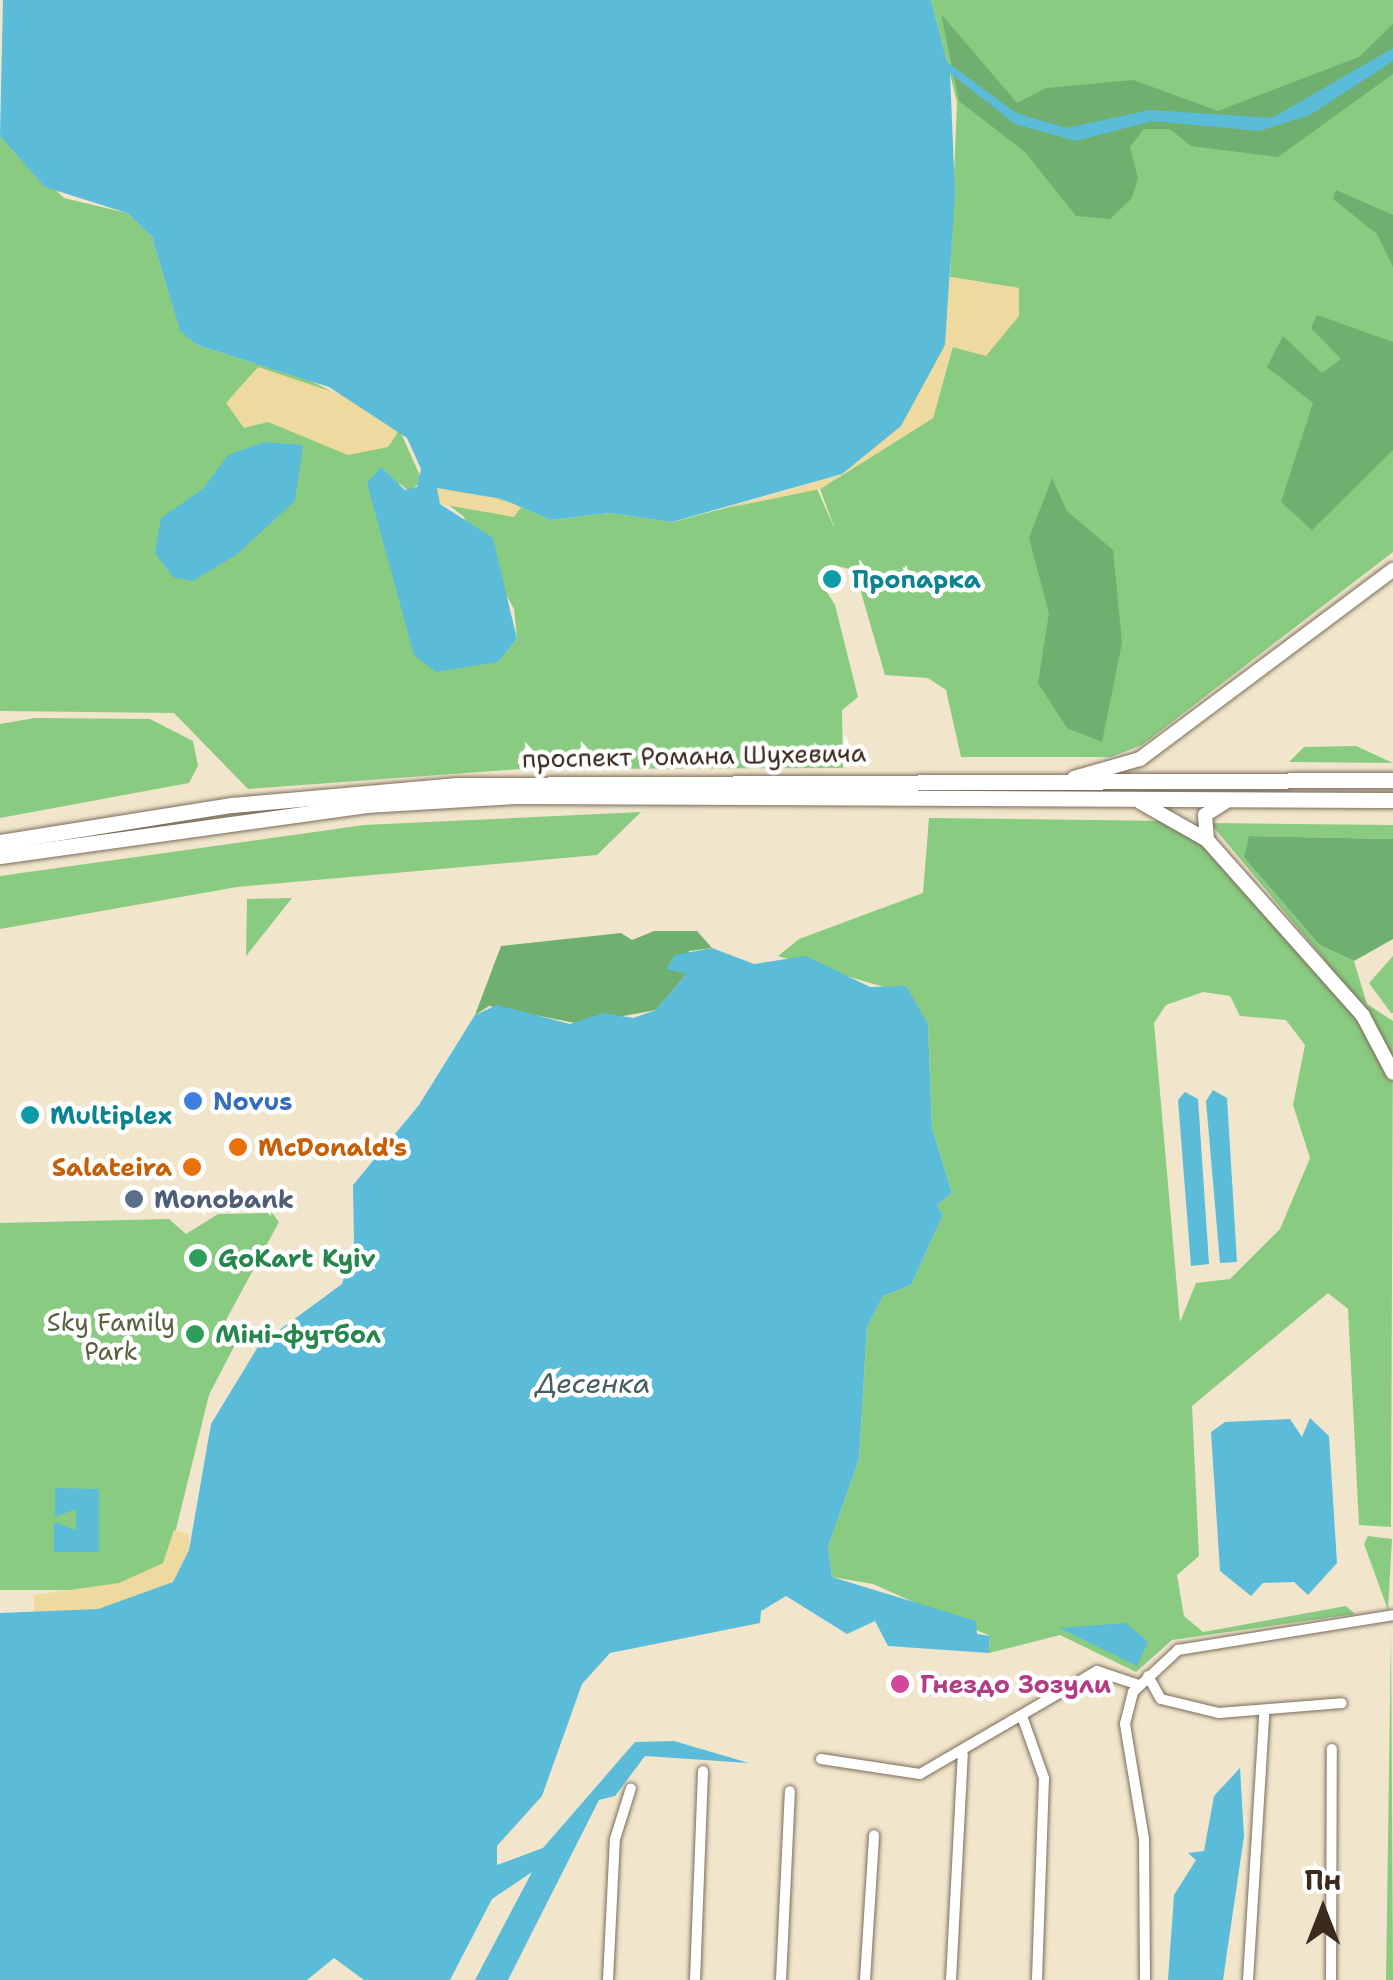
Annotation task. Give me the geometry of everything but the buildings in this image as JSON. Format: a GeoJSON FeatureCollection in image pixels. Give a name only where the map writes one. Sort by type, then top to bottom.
{"type":"FeatureCollection","features":[{"type":"Feature","properties":{"kind":"main road"},"geometry":{"type":"LineString","coordinates":[[1065,780],[1140,758],[1393,570]]}},
{"type":"Feature","properties":{"kind":"main road","name":"проспект Романа Шухевича"},"geometry":{"type":"LineString","coordinates":[[0,842],[366,790],[1065,780],[1393,780]]}},
{"type":"Feature","properties":{"kind":"main road","name":"проспект Романа Шухевича"},"geometry":{"type":"LineString","coordinates":[[0,856],[257,818],[476,798],[1393,800]]}},
{"type":"Feature","properties":{"kind":"main road"},"geometry":{"type":"LineString","coordinates":[[1130,798],[1207,840],[1363,1016],[1393,1073]]}},
{"type":"Feature","properties":{"kind":"main road"},"geometry":{"type":"LineString","coordinates":[[1207,840],[1204,815],[1231,799]]}},
{"type":"Feature","properties":{"kind":"street"},"geometry":{"type":"LineString","coordinates":[[1145,1980],[1144,1840],[1125,1724],[1139,1686],[1178,1650],[1393,1615]]}},
{"type":"Feature","properties":{"kind":"street"},"geometry":{"type":"LineString","coordinates":[[821,1759],[910,1776],[962,1754],[1097,1671],[1139,1686]]}},
{"type":"Feature","properties":{"kind":"street"},"geometry":{"type":"LineString","coordinates":[[1148,1676],[1161,1700],[1181,1708],[1264,1715],[1342,1703]]}},
{"type":"Feature","properties":{"kind":"street"},"geometry":{"type":"LineString","coordinates":[[1248,1980],[1264,1715]]}},
{"type":"Feature","properties":{"kind":"street"},"geometry":{"type":"LineString","coordinates":[[1023,1719],[1044,1778],[1037,1980]]}},
{"type":"Feature","properties":{"kind":"street"},"geometry":{"type":"LineString","coordinates":[[1331,1980],[1332,1749]]}},
{"type":"Feature","properties":{"kind":"street"},"geometry":{"type":"LineString","coordinates":[[951,1980],[962,1754]]}},
{"type":"Feature","properties":{"kind":"street"},"geometry":{"type":"LineString","coordinates":[[695,1980],[703,1770]]}},
{"type":"Feature","properties":{"kind":"street"},"geometry":{"type":"LineString","coordinates":[[608,1980],[614,1839],[631,1788]]}},
{"type":"Feature","properties":{"kind":"street"},"geometry":{"type":"LineString","coordinates":[[781,1980],[790,1791]]}},
{"type":"Feature","properties":{"kind":"street"},"geometry":{"type":"LineString","coordinates":[[865,1980],[874,1835]]}},
{"type":"Feature","properties":{"kind":"green space"},"geometry":{"type":"Polygon","coordinates":[[[931,0],[1393,0],[1393,552],[1142,745],[1111,757],[961,757],[946,690],[928,678],[885,675],[860,589],[850,569],[836,566],[817,576],[835,605],[858,697],[842,710],[843,768],[521,769],[248,789],[174,713],[0,711],[0,136],[64,198],[127,213],[152,237],[180,330],[197,345],[311,381],[397,424],[422,480],[410,492],[399,483],[407,628],[498,662],[517,639],[514,609],[463,516],[435,495],[502,499],[551,520],[609,513],[673,522],[815,484],[836,532],[820,489],[933,418],[953,346],[1018,288],[950,277],[957,102],[931,0]]]}},
{"type":"Feature","properties":{"kind":"green space"},"geometry":{"type":"Polygon","coordinates":[[[941,14],[1017,103],[1046,88],[1133,80],[1218,111],[1359,57],[1393,24],[1393,74],[1278,157],[1191,146],[1170,129],[1144,129],[1130,147],[1138,178],[1132,198],[1110,219],[1076,216],[1025,152],[959,101],[941,14]]]}},
{"type":"Feature","properties":{"kind":"green space"},"geometry":{"type":"Polygon","coordinates":[[[1336,190],[1393,215],[1393,267],[1377,234],[1333,199],[1336,190]]]}},
{"type":"Feature","properties":{"kind":"green space"},"geometry":{"type":"Polygon","coordinates":[[[1317,315],[1393,342],[1393,450],[1312,530],[1281,502],[1313,403],[1267,367],[1283,336],[1322,373],[1341,359],[1311,328],[1317,315]]]}},
{"type":"Feature","properties":{"kind":"green space"},"geometry":{"type":"Polygon","coordinates":[[[1052,478],[1067,511],[1113,550],[1122,643],[1102,742],[1067,728],[1038,683],[1049,613],[1029,538],[1052,478]]]}},
{"type":"Feature","properties":{"kind":"green space"},"geometry":{"type":"Polygon","coordinates":[[[35,718],[150,719],[193,741],[198,766],[189,783],[0,818],[0,724],[35,718]]]}},
{"type":"Feature","properties":{"kind":"green space"},"geometry":{"type":"Polygon","coordinates":[[[1356,746],[1393,763],[1289,762],[1304,747],[1356,746]]]}},
{"type":"Feature","properties":{"kind":"green space"},"geometry":{"type":"Polygon","coordinates":[[[641,812],[597,855],[237,887],[0,929],[0,876],[364,825],[641,812]]]}},
{"type":"Feature","properties":{"kind":"green space"},"geometry":{"type":"Polygon","coordinates":[[[929,818],[1167,821],[1202,844],[1310,961],[1328,964],[1210,823],[1393,825],[1393,839],[1249,836],[1320,945],[1354,961],[1367,1004],[1393,1021],[1391,1527],[1359,1525],[1348,1309],[1328,1293],[1192,1406],[1199,1556],[1177,1575],[1184,1616],[1203,1632],[1346,1606],[1355,1614],[1172,1640],[1136,1672],[1060,1635],[989,1653],[990,1636],[873,1584],[832,1577],[828,1547],[859,1459],[867,1327],[883,1296],[911,1285],[943,1215],[937,1205],[952,1193],[932,1128],[928,1024],[891,989],[778,956],[799,939],[923,893],[929,818]],[[1203,992],[1166,1005],[1154,1023],[1180,1322],[1196,1283],[1230,1279],[1280,1229],[1310,1158],[1293,1105],[1305,1045],[1286,1020],[1240,1016],[1230,996],[1203,992]]]}},
{"type":"Feature","properties":{"kind":"green space"},"geometry":{"type":"Polygon","coordinates":[[[1249,836],[1393,839],[1393,939],[1354,961],[1320,945],[1244,857],[1249,836]]]}},
{"type":"Feature","properties":{"kind":"green space"},"geometry":{"type":"Polygon","coordinates":[[[292,898],[246,956],[247,899],[292,898]]]}},
{"type":"Feature","properties":{"kind":"green space"},"geometry":{"type":"Polygon","coordinates":[[[654,931],[697,931],[712,948],[689,951],[687,974],[656,1010],[580,1024],[489,1006],[475,1015],[501,946],[621,933],[632,940],[654,931]]]}},
{"type":"Feature","properties":{"kind":"green space"},"geometry":{"type":"Polygon","coordinates":[[[1393,956],[1393,1013],[1391,1013],[1369,983],[1393,956]]]}},
{"type":"Feature","properties":{"kind":"green space","name":"Sky Family Park"},"geometry":{"type":"Polygon","coordinates":[[[272,1213],[279,1222],[225,1322],[244,1327],[209,1395],[167,1566],[102,1590],[0,1590],[0,1223],[169,1219],[186,1234],[218,1214],[272,1213]]]}},
{"type":"Feature","properties":{"kind":"green space"},"geometry":{"type":"Polygon","coordinates":[[[1368,1536],[1392,1539],[1388,1610],[1364,1544],[1368,1536]]]}},
{"type":"Feature","properties":{"kind":"green space"},"geometry":{"type":"Polygon","coordinates":[[[1391,1631],[1393,1980],[1386,1980],[1391,1631]]]}},
{"type":"Feature","properties":{"kind":"sand"},"geometry":{"type":"Polygon","coordinates":[[[950,277],[1019,288],[1019,316],[986,356],[952,347],[933,418],[820,489],[728,508],[842,474],[945,345],[950,277]]]}},
{"type":"Feature","properties":{"kind":"sand"},"geometry":{"type":"Polygon","coordinates":[[[258,367],[360,401],[397,424],[397,434],[388,447],[348,455],[268,422],[244,428],[226,403],[258,367]]]}},
{"type":"Feature","properties":{"kind":"sand"},"geometry":{"type":"Polygon","coordinates":[[[437,488],[469,491],[522,506],[514,517],[440,504],[437,488]]]}},
{"type":"Feature","properties":{"kind":"sand"},"geometry":{"type":"Polygon","coordinates":[[[174,1530],[189,1534],[189,1550],[173,1582],[98,1609],[34,1613],[34,1595],[119,1583],[163,1563],[174,1530]]]}},
{"type":"Feature","properties":{"kind":"water"},"geometry":{"type":"Polygon","coordinates":[[[3,0],[931,0],[947,62],[1016,113],[1066,128],[1150,110],[1272,118],[1393,48],[1393,61],[1310,115],[1259,131],[1152,121],[1076,141],[1015,124],[950,73],[955,193],[945,345],[901,426],[842,474],[672,522],[609,513],[551,520],[502,499],[437,488],[440,504],[493,538],[517,639],[498,662],[436,672],[414,655],[367,483],[381,467],[405,490],[417,487],[421,469],[407,438],[329,387],[197,345],[180,331],[152,237],[127,213],[45,187],[0,136],[3,0]]]}},
{"type":"Feature","properties":{"kind":"water"},"geometry":{"type":"Polygon","coordinates":[[[264,442],[303,445],[295,501],[236,555],[193,581],[173,577],[155,553],[161,518],[204,488],[228,455],[264,442]]]}},
{"type":"Feature","properties":{"kind":"water","name":"Десенка"},"geometry":{"type":"Polygon","coordinates":[[[712,948],[754,964],[806,956],[870,987],[906,986],[928,1024],[932,1128],[952,1193],[937,1205],[943,1215],[911,1285],[883,1296],[867,1327],[859,1459],[828,1547],[832,1577],[976,1621],[977,1634],[990,1636],[989,1653],[888,1646],[875,1621],[847,1634],[786,1596],[761,1611],[760,1623],[610,1653],[582,1684],[542,1796],[497,1846],[497,1865],[543,1848],[635,1742],[674,1741],[749,1763],[645,1756],[615,1796],[599,1800],[508,1980],[475,1980],[532,1872],[492,1899],[450,1980],[364,1980],[334,1958],[307,1980],[0,1980],[0,1613],[98,1609],[173,1582],[189,1550],[211,1424],[259,1345],[342,1284],[354,1244],[353,1185],[419,1105],[475,1015],[497,1005],[570,1024],[604,1013],[633,1018],[656,1010],[687,974],[666,969],[675,955],[712,948]]]}},
{"type":"Feature","properties":{"kind":"water"},"geometry":{"type":"Polygon","coordinates":[[[1213,1090],[1227,1098],[1237,1262],[1220,1263],[1206,1101],[1213,1090]]]}},
{"type":"Feature","properties":{"kind":"water"},"geometry":{"type":"Polygon","coordinates":[[[1185,1092],[1198,1099],[1209,1264],[1191,1266],[1178,1100],[1185,1092]]]}},
{"type":"Feature","properties":{"kind":"water"},"geometry":{"type":"Polygon","coordinates":[[[1310,1418],[1329,1436],[1337,1563],[1308,1595],[1294,1582],[1263,1583],[1251,1596],[1220,1571],[1211,1432],[1225,1422],[1290,1419],[1302,1437],[1310,1418]]]}},
{"type":"Feature","properties":{"kind":"water"},"geometry":{"type":"Polygon","coordinates":[[[55,1488],[99,1489],[99,1552],[54,1552],[54,1522],[76,1530],[76,1509],[55,1517],[55,1488]]]}},
{"type":"Feature","properties":{"kind":"water"},"geometry":{"type":"Polygon","coordinates":[[[1126,1623],[1148,1642],[1137,1666],[1060,1628],[1126,1623]]]}},
{"type":"Feature","properties":{"kind":"water"},"geometry":{"type":"Polygon","coordinates":[[[1240,1768],[1244,1836],[1223,1980],[1168,1980],[1174,1895],[1196,1860],[1188,1853],[1204,1851],[1214,1796],[1240,1768]]]}},
{"type":"Feature","properties":{"kind":"place","name":"Пропарка"},"geometry":{"type":"Point","coordinates":[832,579]}},
{"type":"Feature","properties":{"kind":"place","name":"Novus"},"geometry":{"type":"Point","coordinates":[193,1101]}},
{"type":"Feature","properties":{"kind":"place","name":"Multiplex"},"geometry":{"type":"Point","coordinates":[30,1115]}},
{"type":"Feature","properties":{"kind":"place","name":"McDonald's"},"geometry":{"type":"Point","coordinates":[238,1147]}},
{"type":"Feature","properties":{"kind":"place","name":"Salateira"},"geometry":{"type":"Point","coordinates":[192,1167]}},
{"type":"Feature","properties":{"kind":"place","name":"Monobank"},"geometry":{"type":"Point","coordinates":[134,1199]}},
{"type":"Feature","properties":{"kind":"place","name":"GoKart Kyiv"},"geometry":{"type":"Point","coordinates":[198,1258]}},
{"type":"Feature","properties":{"kind":"place","name":"Міні-футбол"},"geometry":{"type":"Point","coordinates":[195,1334]}},
{"type":"Feature","properties":{"kind":"place","name":"Гнездо Зозули"},"geometry":{"type":"Point","coordinates":[900,1684]}}]}
